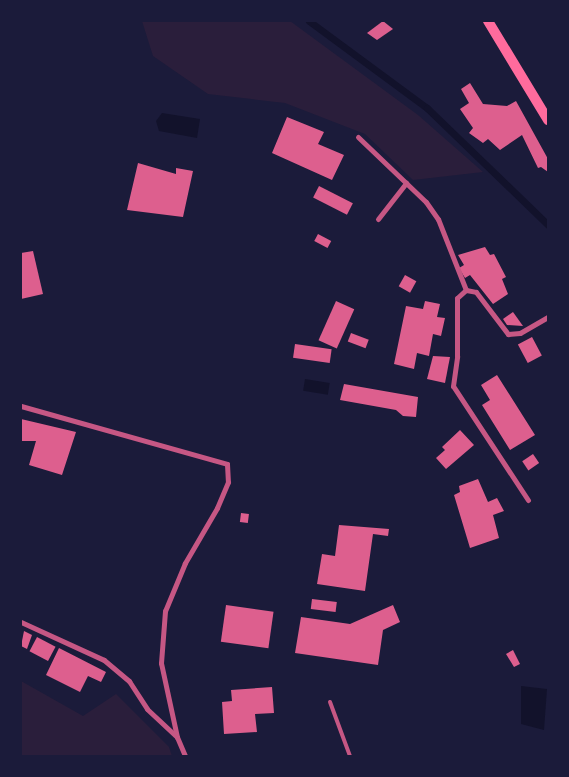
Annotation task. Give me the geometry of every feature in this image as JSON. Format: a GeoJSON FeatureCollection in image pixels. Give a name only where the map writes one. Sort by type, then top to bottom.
{"type":"FeatureCollection","features":[{"type":"Feature","properties":{"kind":"main road"},"geometry":{"type":"LineString","coordinates":[[488,21],[548,120]]}},
{"type":"Feature","properties":{"kind":"street"},"geometry":{"type":"LineString","coordinates":[[358,137],[426,202],[438,219],[466,290]]}},
{"type":"Feature","properties":{"kind":"street"},"geometry":{"type":"LineString","coordinates":[[378,219],[406,183]]}},
{"type":"Feature","properties":{"kind":"street"},"geometry":{"type":"LineString","coordinates":[[466,290],[476,292],[508,334],[520,333],[548,317]]}},
{"type":"Feature","properties":{"kind":"street"},"geometry":{"type":"LineString","coordinates":[[466,290],[457,298],[457,356],[453,386],[528,500]]}},
{"type":"Feature","properties":{"kind":"street"},"geometry":{"type":"LineString","coordinates":[[21,406],[227,464],[228,482],[217,508],[184,562],[165,611],[161,663],[177,737],[184,756]]}},
{"type":"Feature","properties":{"kind":"street"},"geometry":{"type":"LineString","coordinates":[[21,622],[104,660],[129,681],[147,709],[177,737]]}},
{"type":"Feature","properties":{"kind":"lane"},"geometry":{"type":"LineString","coordinates":[[330,702],[350,756]]}},
{"type":"Feature","properties":{"kind":"shaded area"},"geometry":{"type":"Polygon","coordinates":[[[142,21],[290,21],[418,115],[483,172],[413,180],[365,134],[285,103],[208,94],[153,56],[142,21]]]}},
{"type":"Feature","properties":{"kind":"shaded area"},"geometry":{"type":"Polygon","coordinates":[[[162,113],[200,119],[197,138],[159,131],[156,121],[162,113]]]}},
{"type":"Feature","properties":{"kind":"shaded area"},"geometry":{"type":"Polygon","coordinates":[[[305,379],[330,383],[328,395],[303,391],[305,379]]]}},
{"type":"Feature","properties":{"kind":"shaded area"},"geometry":{"type":"Polygon","coordinates":[[[21,681],[83,716],[116,694],[169,747],[172,756],[21,756],[21,681]]]}},
{"type":"Feature","properties":{"kind":"shaded area"},"geometry":{"type":"Polygon","coordinates":[[[521,686],[547,689],[544,730],[521,724],[521,686]]]}},
{"type":"Feature","properties":{"kind":"building"},"geometry":{"type":"Polygon","coordinates":[[[383,21],[393,29],[377,40],[367,33],[383,21]]]}},
{"type":"Feature","properties":{"kind":"building"},"geometry":{"type":"Polygon","coordinates":[[[470,83],[483,104],[507,106],[516,101],[548,159],[548,172],[541,167],[538,168],[522,135],[500,150],[488,139],[483,143],[469,133],[473,128],[460,109],[469,103],[461,89],[470,83]]]}},
{"type":"Feature","properties":{"kind":"building"},"geometry":{"type":"Polygon","coordinates":[[[287,117],[324,132],[318,144],[344,155],[332,180],[272,153],[287,117]]]}},
{"type":"Feature","properties":{"kind":"building"},"geometry":{"type":"Polygon","coordinates":[[[138,163],[176,174],[176,168],[193,171],[183,217],[127,210],[138,163]]]}},
{"type":"Feature","properties":{"kind":"building"},"geometry":{"type":"Polygon","coordinates":[[[319,186],[353,203],[347,215],[313,198],[319,186]]]}},
{"type":"Feature","properties":{"kind":"building"},"geometry":{"type":"Polygon","coordinates":[[[318,234],[331,241],[327,248],[314,241],[318,234]]]}},
{"type":"Feature","properties":{"kind":"building"},"geometry":{"type":"Polygon","coordinates":[[[485,247],[490,255],[494,254],[506,277],[502,279],[508,294],[493,304],[470,275],[465,278],[459,268],[464,265],[458,255],[485,247]]]}},
{"type":"Feature","properties":{"kind":"building"},"geometry":{"type":"Polygon","coordinates":[[[33,251],[43,294],[21,299],[21,253],[33,251]]]}},
{"type":"Feature","properties":{"kind":"building"},"geometry":{"type":"Polygon","coordinates":[[[405,275],[416,281],[410,293],[399,286],[405,275]]]}},
{"type":"Feature","properties":{"kind":"building"},"geometry":{"type":"Polygon","coordinates":[[[336,301],[354,309],[337,348],[319,340],[336,301]]]}},
{"type":"Feature","properties":{"kind":"building"},"geometry":{"type":"Polygon","coordinates":[[[425,301],[440,304],[437,317],[445,318],[441,336],[433,334],[429,356],[417,353],[414,369],[394,364],[406,306],[423,309],[425,301]]]}},
{"type":"Feature","properties":{"kind":"building"},"geometry":{"type":"Polygon","coordinates":[[[513,312],[523,326],[507,325],[503,319],[513,312]]]}},
{"type":"Feature","properties":{"kind":"building"},"geometry":{"type":"Polygon","coordinates":[[[351,333],[369,340],[366,348],[348,341],[351,333]]]}},
{"type":"Feature","properties":{"kind":"building"},"geometry":{"type":"Polygon","coordinates":[[[532,337],[542,356],[528,363],[518,345],[532,337]]]}},
{"type":"Feature","properties":{"kind":"building"},"geometry":{"type":"Polygon","coordinates":[[[295,344],[332,349],[330,363],[293,358],[295,344]]]}},
{"type":"Feature","properties":{"kind":"building"},"geometry":{"type":"Polygon","coordinates":[[[433,356],[450,357],[445,383],[427,379],[433,356]]]}},
{"type":"Feature","properties":{"kind":"building"},"geometry":{"type":"Polygon","coordinates":[[[497,375],[535,435],[510,450],[482,405],[490,400],[481,385],[497,375]]]}},
{"type":"Feature","properties":{"kind":"building"},"geometry":{"type":"Polygon","coordinates":[[[344,384],[418,397],[416,417],[403,416],[396,410],[340,400],[344,384]]]}},
{"type":"Feature","properties":{"kind":"building"},"geometry":{"type":"Polygon","coordinates":[[[21,419],[76,432],[62,475],[29,465],[36,441],[21,441],[21,419]]]}},
{"type":"Feature","properties":{"kind":"building"},"geometry":{"type":"Polygon","coordinates":[[[460,430],[474,445],[446,469],[436,458],[445,450],[442,447],[460,430]]]}},
{"type":"Feature","properties":{"kind":"building"},"geometry":{"type":"Polygon","coordinates":[[[533,454],[539,463],[528,470],[522,461],[533,454]]]}},
{"type":"Feature","properties":{"kind":"building"},"geometry":{"type":"Polygon","coordinates":[[[478,479],[488,502],[497,498],[504,511],[493,515],[499,538],[470,548],[454,495],[460,492],[459,486],[478,479]]]}},
{"type":"Feature","properties":{"kind":"building"},"geometry":{"type":"Polygon","coordinates":[[[241,513],[249,514],[248,523],[240,522],[241,513]]]}},
{"type":"Feature","properties":{"kind":"building"},"geometry":{"type":"Polygon","coordinates":[[[339,525],[389,529],[388,536],[373,534],[365,591],[317,584],[322,554],[335,556],[339,525]]]}},
{"type":"Feature","properties":{"kind":"building"},"geometry":{"type":"Polygon","coordinates":[[[312,599],[337,602],[336,612],[311,609],[312,599]]]}},
{"type":"Feature","properties":{"kind":"building"},"geometry":{"type":"Polygon","coordinates":[[[226,605],[274,612],[268,648],[221,642],[226,605]]]}},
{"type":"Feature","properties":{"kind":"building"},"geometry":{"type":"Polygon","coordinates":[[[393,605],[400,622],[383,630],[378,665],[295,653],[301,617],[350,624],[393,605]]]}},
{"type":"Feature","properties":{"kind":"building"},"geometry":{"type":"Polygon","coordinates":[[[24,631],[32,635],[27,649],[21,646],[24,631]]]}},
{"type":"Feature","properties":{"kind":"building"},"geometry":{"type":"Polygon","coordinates":[[[37,637],[56,647],[48,661],[29,651],[37,637]]]}},
{"type":"Feature","properties":{"kind":"building"},"geometry":{"type":"Polygon","coordinates":[[[59,648],[106,672],[101,682],[88,676],[80,692],[46,675],[59,648]]]}},
{"type":"Feature","properties":{"kind":"building"},"geometry":{"type":"Polygon","coordinates":[[[513,650],[520,664],[514,667],[506,654],[513,650]]]}},
{"type":"Feature","properties":{"kind":"building"},"geometry":{"type":"Polygon","coordinates":[[[272,687],[274,713],[255,714],[257,732],[224,734],[222,702],[232,701],[231,690],[272,687]]]}},
{"type":"Feature","properties":{"kind":"waterway"},"geometry":{"type":"LineString","coordinates":[[309,21],[427,108],[548,225]]}}]}
